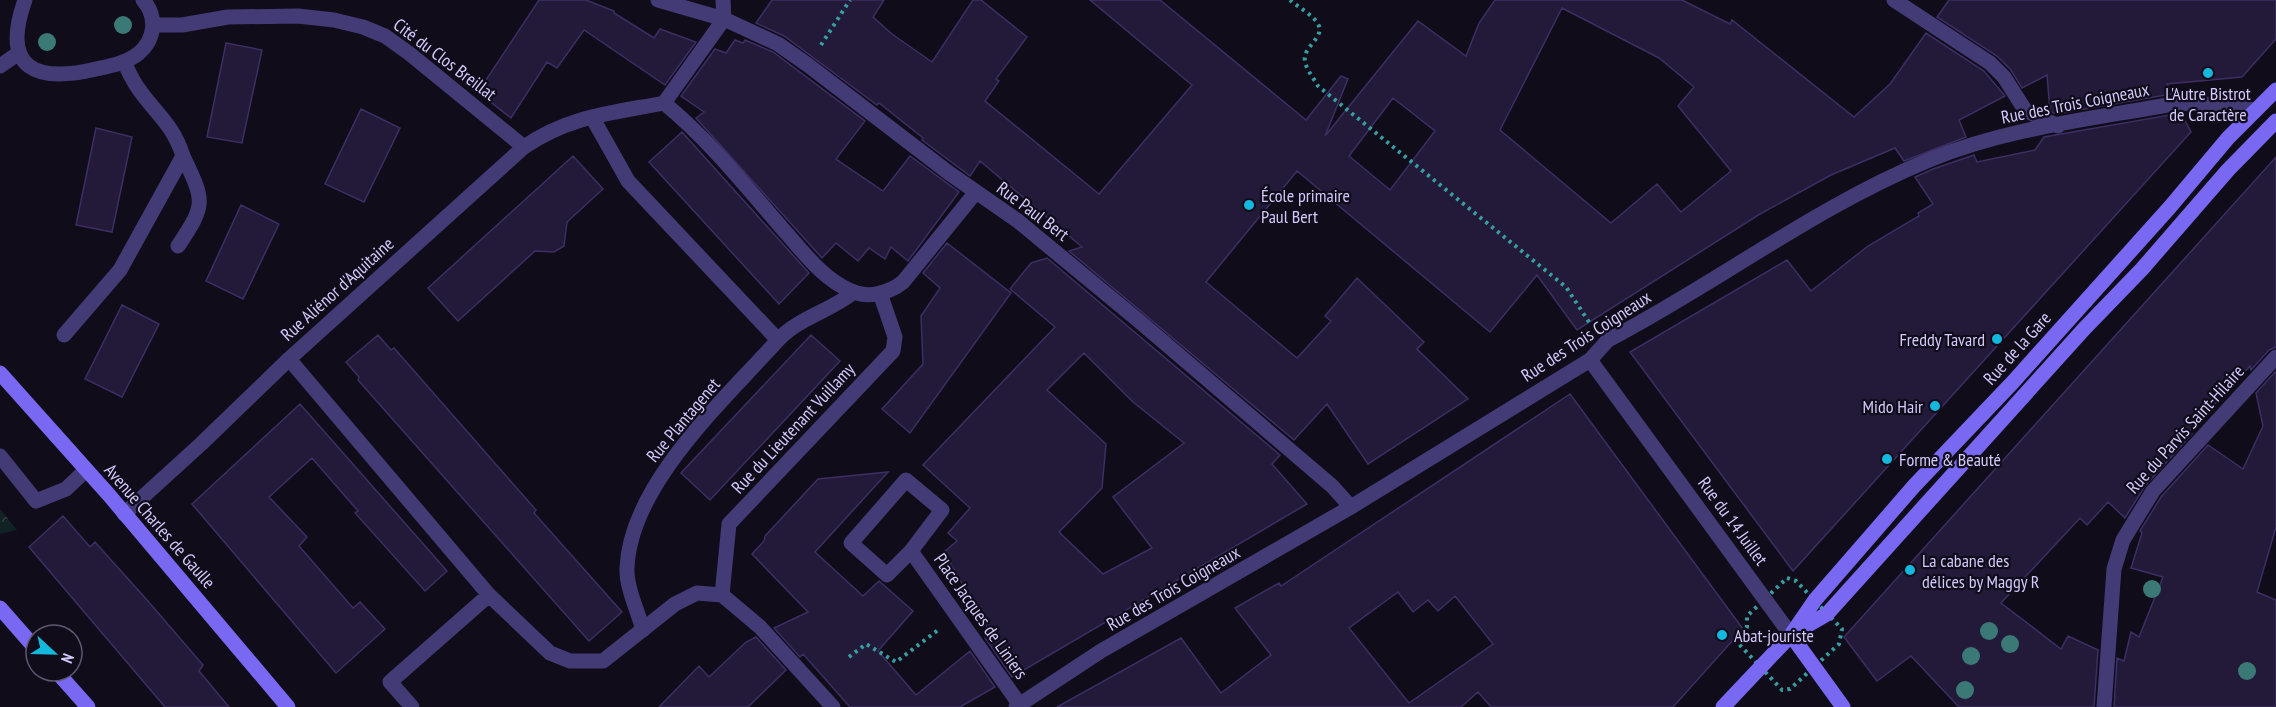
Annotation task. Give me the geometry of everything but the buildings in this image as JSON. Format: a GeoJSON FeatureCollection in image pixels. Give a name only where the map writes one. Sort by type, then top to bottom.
{"type":"FeatureCollection","features":[{"type":"Feature","properties":{"kind":"main road","name":"Rue de la Gare"},"geometry":{"type":"LineString","coordinates":[[1723,707],[1791,635],[1815,600],[1914,486],[2013,382],[2254,110],[2276,90]]}},
{"type":"Feature","properties":{"kind":"main road","name":"Rue de la Gare"},"geometry":{"type":"LineString","coordinates":[[1791,635],[1827,614],[2084,329],[2142,269],[2222,176],[2276,121]]}},
{"type":"Feature","properties":{"kind":"main road","name":"Avenue Charles de Gaulle"},"geometry":{"type":"LineString","coordinates":[[0,373],[124,514],[288,707]]}},
{"type":"Feature","properties":{"kind":"main road"},"geometry":{"type":"LineString","coordinates":[[0,608],[24,635]]}},
{"type":"Feature","properties":{"kind":"main road","name":"Rue du 14 Juillet"},"geometry":{"type":"LineString","coordinates":[[1791,635],[1843,707]]}},
{"type":"Feature","properties":{"kind":"main road"},"geometry":{"type":"LineString","coordinates":[[67,683],[88,707]]}},
{"type":"Feature","properties":{"kind":"street"},"geometry":{"type":"LineString","coordinates":[[25,0],[15,16],[9,37],[13,57],[27,68],[46,75],[70,75],[124,62],[140,52],[154,25],[151,9],[143,0]]}},
{"type":"Feature","properties":{"kind":"street","name":"Rue Paul Bert"},"geometry":{"type":"LineString","coordinates":[[658,0],[724,19],[778,44],[808,65],[1018,221],[1332,486],[1351,507]]}},
{"type":"Feature","properties":{"kind":"street"},"geometry":{"type":"LineString","coordinates":[[723,0],[724,19],[664,103],[692,125],[819,270],[854,292],[891,291],[909,276],[976,192]]}},
{"type":"Feature","properties":{"kind":"street"},"geometry":{"type":"LineString","coordinates":[[1894,0],[1990,63],[2004,77],[2025,110],[2058,126]]}},
{"type":"Feature","properties":{"kind":"street","name":"Cité du Clos Breillat"},"geometry":{"type":"LineString","coordinates":[[154,25],[182,25],[228,17],[298,16],[334,20],[363,27],[385,36],[410,54],[524,147]]}},
{"type":"Feature","properties":{"kind":"street"},"geometry":{"type":"LineString","coordinates":[[0,66],[13,57]]}},
{"type":"Feature","properties":{"kind":"street"},"geometry":{"type":"LineString","coordinates":[[124,62],[138,88],[167,121],[178,139],[199,195],[201,208],[178,246]]}},
{"type":"Feature","properties":{"kind":"street","name":"Rue Aliénor d'Aquitaine"},"geometry":{"type":"LineString","coordinates":[[124,514],[289,359],[524,147],[545,132],[569,122],[664,103]]}},
{"type":"Feature","properties":{"kind":"street","name":"Rue des Trois Coigneaux"},"geometry":{"type":"LineString","coordinates":[[1019,706],[1101,651],[1351,507],[1590,360],[1604,345],[1807,219],[1917,165],[1950,152],[2022,130],[2058,126],[2173,104],[2195,103],[2254,110]]}},
{"type":"Feature","properties":{"kind":"street"},"geometry":{"type":"LineString","coordinates":[[592,117],[628,181],[778,340],[802,319],[838,304],[854,292]]}},
{"type":"Feature","properties":{"kind":"street"},"geometry":{"type":"LineString","coordinates":[[64,335],[120,270],[183,156]]}},
{"type":"Feature","properties":{"kind":"street","name":"Rue du Lieutenant Vuillamy"},"geometry":{"type":"LineString","coordinates":[[722,595],[729,524],[893,351],[895,338],[880,293]]}},
{"type":"Feature","properties":{"kind":"street","name":"Rue Plantagenet"},"geometry":{"type":"LineString","coordinates":[[643,630],[627,571],[630,538],[642,507],[665,468],[778,340]]}},
{"type":"Feature","properties":{"kind":"street","name":"Rue du Parvis Saint-Hilaire"},"geometry":{"type":"LineString","coordinates":[[2104,707],[2114,569],[2123,540],[2153,491],[2276,357]]}},
{"type":"Feature","properties":{"kind":"street"},"geometry":{"type":"LineString","coordinates":[[289,359],[489,595],[536,643],[550,654],[570,661],[603,661],[675,604],[697,593],[722,595],[760,627],[833,707]]}},
{"type":"Feature","properties":{"kind":"street","name":"Rue du 14 Juillet"},"geometry":{"type":"LineString","coordinates":[[1590,360],[1791,635]]}},
{"type":"Feature","properties":{"kind":"street"},"geometry":{"type":"LineString","coordinates":[[0,456],[36,501],[66,489],[86,470]]}},
{"type":"Feature","properties":{"kind":"street","name":"Place Jacques de Liniers"},"geometry":{"type":"LineString","coordinates":[[906,480],[942,510],[911,551],[887,575],[851,543],[906,480]]}},
{"type":"Feature","properties":{"kind":"street","name":"Place Jacques de Liniers"},"geometry":{"type":"LineString","coordinates":[[911,551],[1019,706]]}},
{"type":"Feature","properties":{"kind":"street"},"geometry":{"type":"LineString","coordinates":[[412,707],[390,682],[489,595]]}},
{"type":"Feature","properties":{"kind":"path"},"geometry":{"type":"LineString","coordinates":[[808,65],[850,0]]}},
{"type":"Feature","properties":{"kind":"path"},"geometry":{"type":"LineString","coordinates":[[1290,0],[1318,22],[1320,28],[1319,35],[1306,51],[1305,61],[1317,87],[1566,287],[1604,345]]}},
{"type":"Feature","properties":{"kind":"path"},"geometry":{"type":"LineString","coordinates":[[849,657],[866,644],[896,662],[958,616]]}},
{"type":"Feature","properties":{"kind":"green space"},"geometry":{"type":"Polygon","coordinates":[[[0,509],[17,530],[0,534],[0,509]]]}},
{"type":"Feature","properties":{"kind":"place","name":"L'Autre Bistrot de Caractère"},"geometry":{"type":"Point","coordinates":[2208,73]}},
{"type":"Feature","properties":{"kind":"place","name":"École primaire Paul Bert"},"geometry":{"type":"Point","coordinates":[1249,205]}},
{"type":"Feature","properties":{"kind":"place","name":"Freddy Tavard"},"geometry":{"type":"Point","coordinates":[1997,339]}},
{"type":"Feature","properties":{"kind":"place","name":"Mido Hair"},"geometry":{"type":"Point","coordinates":[1935,406]}},
{"type":"Feature","properties":{"kind":"place","name":"Forme & Beauté"},"geometry":{"type":"Point","coordinates":[1887,459]}},
{"type":"Feature","properties":{"kind":"place","name":"La cabane des délices by Maggy R"},"geometry":{"type":"Point","coordinates":[1910,570]}},
{"type":"Feature","properties":{"kind":"place","name":"Abat-jouriste"},"geometry":{"type":"Point","coordinates":[1722,635]}}]}
